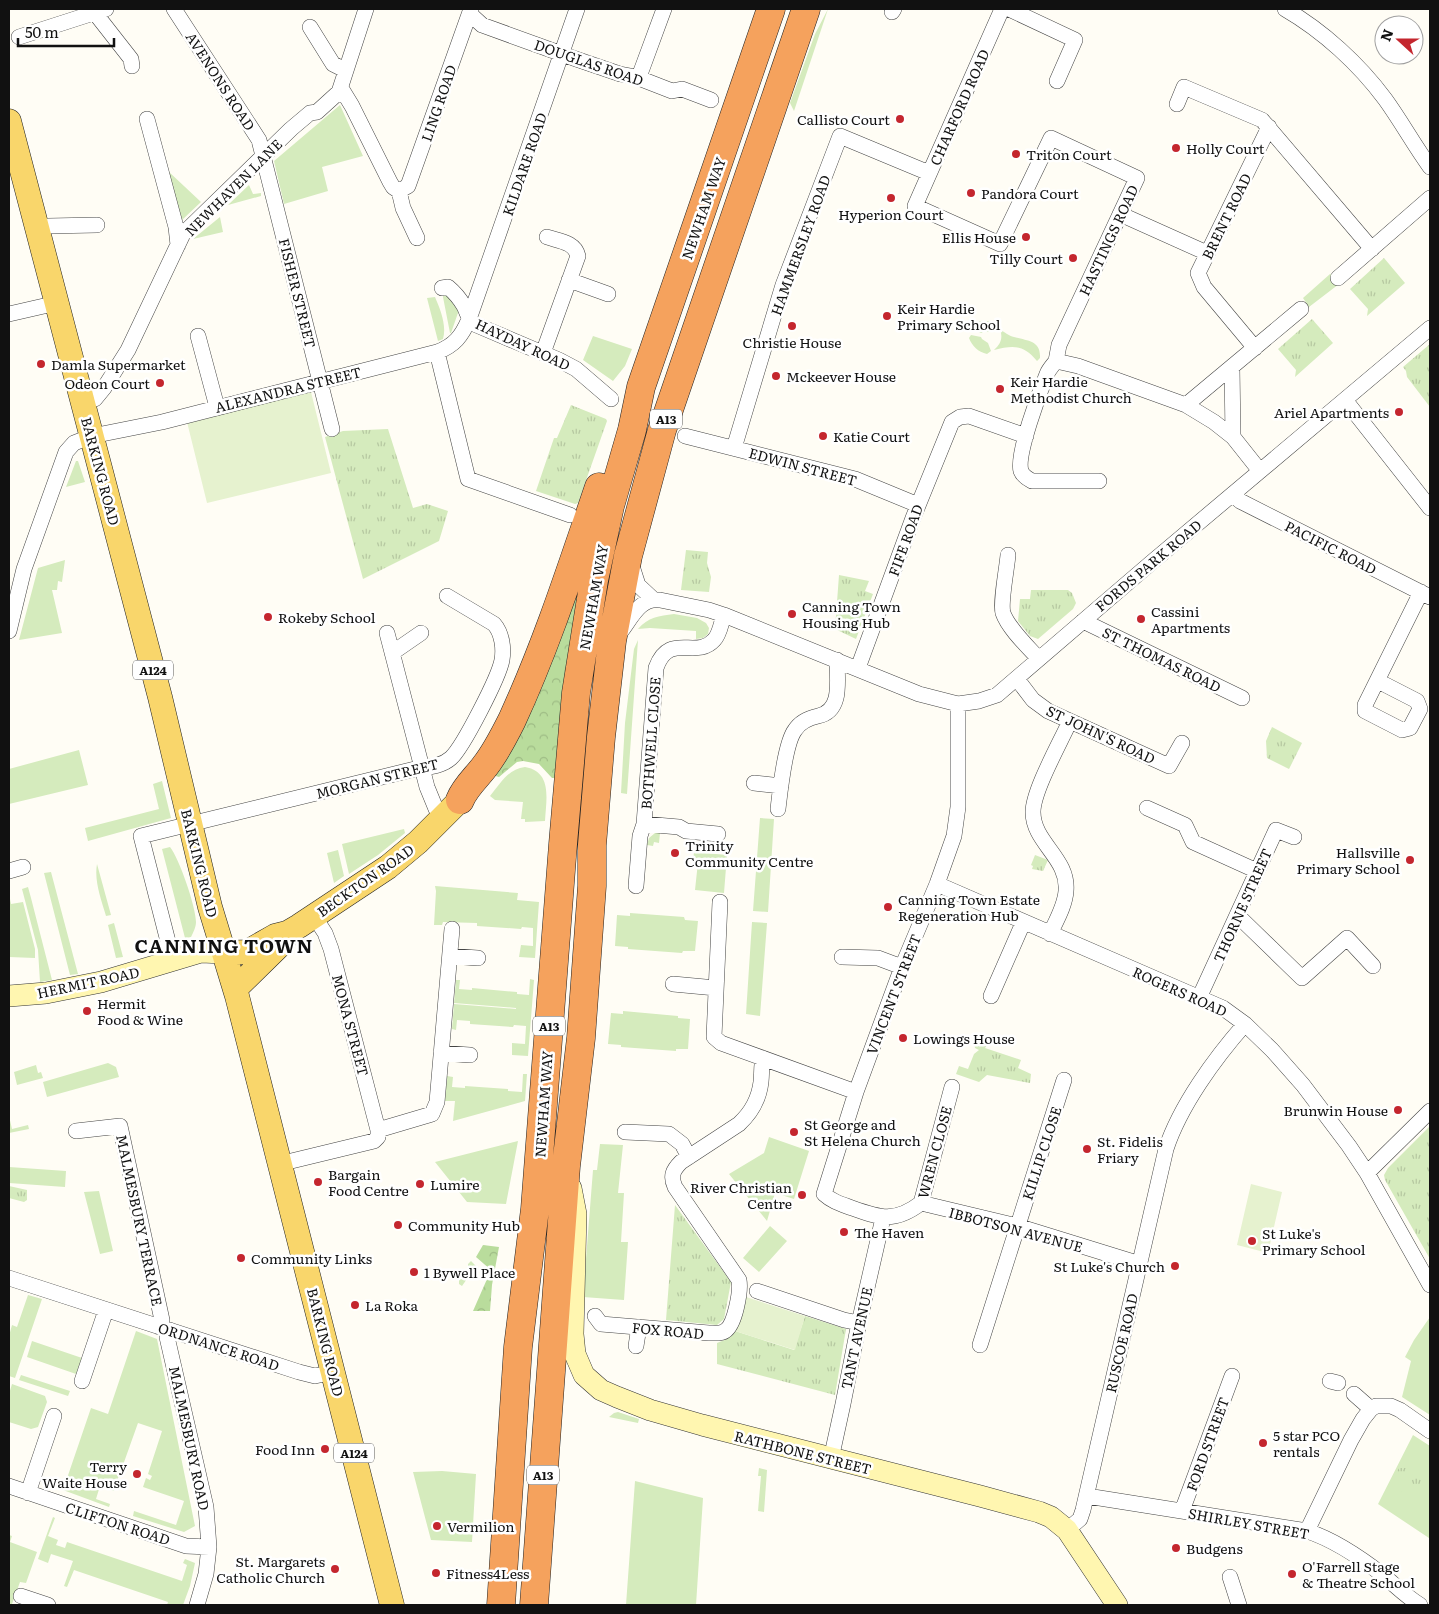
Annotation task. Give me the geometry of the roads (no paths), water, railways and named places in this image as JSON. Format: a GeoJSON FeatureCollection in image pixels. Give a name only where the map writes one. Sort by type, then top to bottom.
{"type":"FeatureCollection","features":[{"type":"Feature","properties":{"kind":"highway","name":"NEWHAM WAY"},"geometry":{"type":"LineString","coordinates":[[534,1605],[543,1344],[535,1209],[576,693],[594,580],[610,506],[632,430],[641,387],[772,9]]}},
{"type":"Feature","properties":{"kind":"highway","name":"NEWHAM WAY"},"geometry":{"type":"LineString","coordinates":[[513,1605],[581,1038],[592,886],[593,835],[601,737],[612,641],[628,556],[662,430],[806,9]]}},
{"type":"Feature","properties":{"kind":"highway","name":"A13"},"geometry":{"type":"LineString","coordinates":[[452,808],[501,742],[523,695],[546,641],[621,418],[641,387]]}},
{"type":"Feature","properties":{"kind":"highway","name":"NEWHAM WAY"},"geometry":{"type":"LineString","coordinates":[[501,1605],[543,1344]]}},
{"type":"Feature","properties":{"kind":"highway","name":"NEWHAM WAY"},"geometry":{"type":"LineString","coordinates":[[522,1605],[543,1344]]}},
{"type":"Feature","properties":{"kind":"main road","name":"BARKING ROAD"},"geometry":{"type":"LineString","coordinates":[[9,121],[92,436],[191,824],[210,907],[236,990],[392,1605]]}},
{"type":"Feature","properties":{"kind":"main road","name":"BECKTON ROAD"},"geometry":{"type":"LineString","coordinates":[[224,953],[247,952],[275,936],[287,933],[314,916],[388,867],[418,842],[452,808]]}},
{"type":"Feature","properties":{"kind":"main road","name":"BECKTON ROAD"},"geometry":{"type":"LineString","coordinates":[[236,990],[282,944],[287,933]]}},
{"type":"Feature","properties":{"kind":"street","name":"AVENONS ROAD"},"geometry":{"type":"LineString","coordinates":[[174,9],[259,140],[263,156]]}},
{"type":"Feature","properties":{"kind":"street"},"geometry":{"type":"LineString","coordinates":[[366,9],[345,70],[341,88],[390,182],[399,191],[403,208],[417,238]]}},
{"type":"Feature","properties":{"kind":"street","name":"KILDARE ROAD"},"geometry":{"type":"LineString","coordinates":[[469,319],[577,9]]}},
{"type":"Feature","properties":{"kind":"street"},"geometry":{"type":"LineString","coordinates":[[636,77],[640,74],[664,9]]}},
{"type":"Feature","properties":{"kind":"street","name":"CHARFORD ROAD"},"geometry":{"type":"LineString","coordinates":[[1000,244],[915,206],[1002,9]]}},
{"type":"Feature","properties":{"kind":"street"},"geometry":{"type":"LineString","coordinates":[[1009,9],[1075,40],[1057,81]]}},
{"type":"Feature","properties":{"kind":"street"},"geometry":{"type":"LineString","coordinates":[[1286,9],[1340,50],[1372,83],[1430,167]]}},
{"type":"Feature","properties":{"kind":"street"},"geometry":{"type":"LineString","coordinates":[[19,37],[100,11],[131,58],[132,66]]}},
{"type":"Feature","properties":{"kind":"street","name":"DOUGLAS ROAD"},"geometry":{"type":"LineString","coordinates":[[470,11],[482,25],[620,74],[636,77],[672,91],[682,89],[711,100]]}},
{"type":"Feature","properties":{"kind":"street","name":"LING ROAD"},"geometry":{"type":"LineString","coordinates":[[399,191],[408,186],[470,11]]}},
{"type":"Feature","properties":{"kind":"street"},"geometry":{"type":"LineString","coordinates":[[310,26],[333,64],[345,70]]}},
{"type":"Feature","properties":{"kind":"street"},"geometry":{"type":"LineString","coordinates":[[1177,104],[1184,86],[1262,120],[1372,249]]}},
{"type":"Feature","properties":{"kind":"street","name":"NEWHAVEN LANE"},"geometry":{"type":"LineString","coordinates":[[83,403],[95,399],[128,350],[183,234],[263,156],[310,113],[317,112],[341,88]]}},
{"type":"Feature","properties":{"kind":"street"},"geometry":{"type":"LineString","coordinates":[[147,119],[176,227],[178,245]]}},
{"type":"Feature","properties":{"kind":"street","name":"BRENT ROAD"},"geometry":{"type":"LineString","coordinates":[[1254,348],[1204,287],[1198,273],[1269,127]]}},
{"type":"Feature","properties":{"kind":"street","name":"HAMMERSLEY ROAD"},"geometry":{"type":"LineString","coordinates":[[734,448],[783,284],[840,136],[929,173]]}},
{"type":"Feature","properties":{"kind":"street","name":"HASTINGS ROAD"},"geometry":{"type":"LineString","coordinates":[[1000,244],[1051,138],[1137,178],[1059,345],[1056,361],[1048,372],[1026,436],[1021,466],[1024,476],[1032,481],[1099,481]]}},
{"type":"Feature","properties":{"kind":"street","name":"FISHER STREET"},"geometry":{"type":"LineString","coordinates":[[263,156],[332,429]]}},
{"type":"Feature","properties":{"kind":"street"},"geometry":{"type":"LineString","coordinates":[[1338,278],[1430,198]]}},
{"type":"Feature","properties":{"kind":"street"},"geometry":{"type":"LineString","coordinates":[[1120,214],[1207,253]]}},
{"type":"Feature","properties":{"kind":"street"},"geometry":{"type":"LineString","coordinates":[[37,228],[97,225]]}},
{"type":"Feature","properties":{"kind":"street"},"geometry":{"type":"LineString","coordinates":[[543,353],[578,256],[576,249],[571,245],[547,237]]}},
{"type":"Feature","properties":{"kind":"street"},"geometry":{"type":"LineString","coordinates":[[569,280],[608,294]]}},
{"type":"Feature","properties":{"kind":"street","name":"HAYDAY ROAD"},"geometry":{"type":"LineString","coordinates":[[442,288],[448,287],[452,291],[464,306],[469,319],[474,324],[576,369],[611,399]]}},
{"type":"Feature","properties":{"kind":"street"},"geometry":{"type":"LineString","coordinates":[[9,314],[57,302]]}},
{"type":"Feature","properties":{"kind":"street"},"geometry":{"type":"LineString","coordinates":[[1186,405],[1301,309]]}},
{"type":"Feature","properties":{"kind":"street","name":"ALEXANDRA STREET"},"geometry":{"type":"LineString","coordinates":[[92,436],[162,422],[320,380],[437,352],[452,345],[464,331],[469,319]]}},
{"type":"Feature","properties":{"kind":"street","name":"FORDS PARK ROAD"},"geometry":{"type":"LineString","coordinates":[[653,600],[709,610],[724,615],[919,694],[958,704],[979,701],[997,695],[1083,620],[1430,328]]}},
{"type":"Feature","properties":{"kind":"street"},"geometry":{"type":"LineString","coordinates":[[198,336],[217,407]]}},
{"type":"Feature","properties":{"kind":"street"},"geometry":{"type":"LineString","coordinates":[[437,352],[468,479],[570,515]]}},
{"type":"Feature","properties":{"kind":"street"},"geometry":{"type":"LineString","coordinates":[[1056,361],[1078,366],[1186,405],[1233,436],[1260,471]]}},
{"type":"Feature","properties":{"kind":"street"},"geometry":{"type":"LineString","coordinates":[[1232,367],[1233,436]]}},
{"type":"Feature","properties":{"kind":"street"},"geometry":{"type":"LineString","coordinates":[[1345,400],[1430,508]]}},
{"type":"Feature","properties":{"kind":"street","name":"FIFE ROAD"},"geometry":{"type":"LineString","coordinates":[[858,668],[918,505],[952,422],[960,417],[969,416],[1026,436]]}},
{"type":"Feature","properties":{"kind":"street"},"geometry":{"type":"LineString","coordinates":[[9,631],[24,569],[66,452],[74,443],[92,436]]}},
{"type":"Feature","properties":{"kind":"street","name":"EDWIN STREET"},"geometry":{"type":"LineString","coordinates":[[685,436],[855,479],[918,505]]}},
{"type":"Feature","properties":{"kind":"street","name":"PACIFIC ROAD"},"geometry":{"type":"LineString","coordinates":[[1233,495],[1240,501],[1425,595]]}},
{"type":"Feature","properties":{"kind":"street"},"geometry":{"type":"LineString","coordinates":[[1008,555],[1002,604],[1003,613],[1013,629],[1039,659]]}},
{"type":"Feature","properties":{"kind":"street"},"geometry":{"type":"LineString","coordinates":[[612,641],[642,604],[653,600],[638,585],[628,556]]}},
{"type":"Feature","properties":{"kind":"street"},"geometry":{"type":"LineString","coordinates":[[1378,681],[1425,595]]}},
{"type":"Feature","properties":{"kind":"street","name":"MORGAN STREET"},"geometry":{"type":"LineString","coordinates":[[173,961],[141,836],[422,768],[438,766],[450,759],[477,717],[502,660],[500,631],[494,624],[447,596]]}},
{"type":"Feature","properties":{"kind":"street","name":"BOTHWELL CLOSE"},"geometry":{"type":"LineString","coordinates":[[636,886],[640,836],[644,824],[656,668],[659,659],[670,649],[677,647],[703,647],[710,644],[715,639],[724,615]]}},
{"type":"Feature","properties":{"kind":"street","name":"ST THOMAS ROAD"},"geometry":{"type":"LineString","coordinates":[[1083,620],[1242,698]]}},
{"type":"Feature","properties":{"kind":"street"},"geometry":{"type":"LineString","coordinates":[[392,653],[421,632]]}},
{"type":"Feature","properties":{"kind":"street"},"geometry":{"type":"LineString","coordinates":[[386,633],[433,802],[436,809],[452,808]]}},
{"type":"Feature","properties":{"kind":"street"},"geometry":{"type":"LineString","coordinates":[[778,809],[789,743],[794,730],[806,720],[823,715],[831,710],[836,700],[838,660]]}},
{"type":"Feature","properties":{"kind":"street","name":"ST JOHN'S ROAD"},"geometry":{"type":"LineString","coordinates":[[1017,679],[1033,700],[1048,711],[1069,723],[1169,766],[1182,742]]}},
{"type":"Feature","properties":{"kind":"street","name":"VINCENT STREET"},"geometry":{"type":"LineString","coordinates":[[883,1218],[832,1201],[824,1194],[856,1092],[902,967],[937,884],[954,836],[958,806],[958,704]]}},
{"type":"Feature","properties":{"kind":"street"},"geometry":{"type":"LineString","coordinates":[[1050,934],[1064,902],[1066,881],[1062,866],[1038,836],[1032,810],[1036,795],[1069,723]]}},
{"type":"Feature","properties":{"kind":"street"},"geometry":{"type":"LineString","coordinates":[[754,784],[781,786]]}},
{"type":"Feature","properties":{"kind":"street"},"geometry":{"type":"LineString","coordinates":[[1147,808],[1185,825],[1193,842],[1258,871]]}},
{"type":"Feature","properties":{"kind":"street"},"geometry":{"type":"LineString","coordinates":[[644,824],[679,827],[686,831],[718,834]]}},
{"type":"Feature","properties":{"kind":"street","name":"THORNE STREET"},"geometry":{"type":"LineString","coordinates":[[1199,998],[1276,830],[1294,837]]}},
{"type":"Feature","properties":{"kind":"street","name":"ROGERS ROAD"},"geometry":{"type":"LineString","coordinates":[[937,884],[1023,923],[1223,1008],[1244,1024],[1272,1050],[1350,1146],[1430,1285]]}},
{"type":"Feature","properties":{"kind":"street"},"geometry":{"type":"LineString","coordinates":[[720,902],[714,1037],[721,1043],[856,1092]]}},
{"type":"Feature","properties":{"kind":"street"},"geometry":{"type":"LineString","coordinates":[[1237,915],[1302,978],[1347,938],[1373,966]]}},
{"type":"Feature","properties":{"kind":"street","name":"MONA STREET"},"geometry":{"type":"LineString","coordinates":[[314,916],[325,933],[331,949],[378,1134]]}},
{"type":"Feature","properties":{"kind":"street"},"geometry":{"type":"LineString","coordinates":[[991,996],[1023,923]]}},
{"type":"Feature","properties":{"kind":"street"},"geometry":{"type":"LineString","coordinates":[[279,1164],[374,1141],[378,1134],[432,1114],[437,1102],[452,929]]}},
{"type":"Feature","properties":{"kind":"street","name":"HERMIT ROAD"},"geometry":{"type":"LineString","coordinates":[[9,996],[46,993],[101,982],[201,952],[224,953]]}},
{"type":"Feature","properties":{"kind":"street"},"geometry":{"type":"LineString","coordinates":[[450,956],[478,958]]}},
{"type":"Feature","properties":{"kind":"street"},"geometry":{"type":"LineString","coordinates":[[842,957],[878,958],[902,967]]}},
{"type":"Feature","properties":{"kind":"street"},"geometry":{"type":"LineString","coordinates":[[673,984],[716,988]]}},
{"type":"Feature","properties":{"kind":"street","name":"RUSCOE ROAD"},"geometry":{"type":"LineString","coordinates":[[1067,1530],[1080,1519],[1087,1496],[1166,1149],[1172,1131],[1208,1072],[1244,1024]]}},
{"type":"Feature","properties":{"kind":"street"},"geometry":{"type":"LineString","coordinates":[[441,1053],[470,1055]]}},
{"type":"Feature","properties":{"kind":"street"},"geometry":{"type":"LineString","coordinates":[[625,1132],[669,1134],[682,1144],[689,1157],[739,1124],[754,1108],[761,1082],[760,1068],[763,1058]]}},
{"type":"Feature","properties":{"kind":"street","name":"KILLIP CLOSE"},"geometry":{"type":"LineString","coordinates":[[980,1345],[1064,1080]]}},
{"type":"Feature","properties":{"kind":"street","name":"WREN CLOSE"},"geometry":{"type":"LineString","coordinates":[[883,1218],[909,1212],[921,1204],[952,1087]]}},
{"type":"Feature","properties":{"kind":"street"},"geometry":{"type":"LineString","coordinates":[[1367,1173],[1430,1111]]}},
{"type":"Feature","properties":{"kind":"street","name":"MALMESBURY TERRACE"},"geometry":{"type":"LineString","coordinates":[[76,1131],[120,1126],[165,1329]]}},
{"type":"Feature","properties":{"kind":"street","name":"FOX ROAD"},"geometry":{"type":"LineString","coordinates":[[598,1320],[638,1327],[709,1334],[724,1332],[732,1323],[739,1294],[739,1280],[672,1181],[675,1167],[689,1157]]}},
{"type":"Feature","properties":{"kind":"street","name":"IBBOTSON AVENUE"},"geometry":{"type":"LineString","coordinates":[[921,1204],[1017,1226],[1140,1264]]}},
{"type":"Feature","properties":{"kind":"street","name":"TANT AVENUE"},"geometry":{"type":"LineString","coordinates":[[831,1459],[883,1218]]}},
{"type":"Feature","properties":{"kind":"street","name":"ORDNANCE ROAD"},"geometry":{"type":"LineString","coordinates":[[9,1278],[300,1372],[315,1376],[333,1372]]}},
{"type":"Feature","properties":{"kind":"street"},"geometry":{"type":"LineString","coordinates":[[757,1291],[844,1320],[859,1323]]}},
{"type":"Feature","properties":{"kind":"street"},"geometry":{"type":"LineString","coordinates":[[82,1381],[106,1310]]}},
{"type":"Feature","properties":{"kind":"street"},"geometry":{"type":"LineString","coordinates":[[636,1346],[638,1327]]}},
{"type":"Feature","properties":{"kind":"street","name":"MALMESBURY ROAD"},"geometry":{"type":"LineString","coordinates":[[165,1329],[205,1500],[210,1547],[206,1574],[197,1605]]}},
{"type":"Feature","properties":{"kind":"street","name":"RATHBONE STREET"},"geometry":{"type":"LineString","coordinates":[[543,1344],[574,1348],[577,1361],[584,1375],[602,1390],[650,1410],[744,1437],[1039,1512],[1060,1523],[1067,1530]]}},
{"type":"Feature","properties":{"kind":"street","name":"FORD STREET"},"geometry":{"type":"LineString","coordinates":[[1182,1511],[1232,1376]]}},
{"type":"Feature","properties":{"kind":"street"},"geometry":{"type":"LineString","coordinates":[[1354,1394],[1371,1409]]}},
{"type":"Feature","properties":{"kind":"street"},"geometry":{"type":"LineString","coordinates":[[1307,1531],[1351,1440],[1371,1409],[1376,1406],[1391,1406],[1430,1431]]}},
{"type":"Feature","properties":{"kind":"street"},"geometry":{"type":"LineString","coordinates":[[28,1493],[54,1416]]}},
{"type":"Feature","properties":{"kind":"street","name":"CLIFTON ROAD"},"geometry":{"type":"LineString","coordinates":[[9,1486],[186,1546],[210,1547]]}},
{"type":"Feature","properties":{"kind":"street","name":"SHIRLEY STREET"},"geometry":{"type":"LineString","coordinates":[[1087,1496],[1307,1531],[1323,1536],[1338,1544],[1382,1575],[1420,1605]]}},
{"type":"Feature","properties":{"kind":"street"},"geometry":{"type":"LineString","coordinates":[[1067,1530],[1117,1605]]}},
{"type":"Feature","properties":{"kind":"street"},"geometry":{"type":"LineString","coordinates":[[1230,1577],[1239,1605]]}},
{"type":"Feature","properties":{"kind":"street"},"geometry":{"type":"LineString","coordinates":[[21,1596],[48,1605]]}},
{"type":"Feature","properties":{"kind":"place","name":"Callisto Court"},"geometry":{"type":"Point","coordinates":[900,119]}},
{"type":"Feature","properties":{"kind":"place","name":"Holly Court"},"geometry":{"type":"Point","coordinates":[1176,148]}},
{"type":"Feature","properties":{"kind":"place","name":"Triton Court"},"geometry":{"type":"Point","coordinates":[1016,154]}},
{"type":"Feature","properties":{"kind":"place","name":"Pandora Court"},"geometry":{"type":"Point","coordinates":[971,193]}},
{"type":"Feature","properties":{"kind":"place","name":"Hyperion Court"},"geometry":{"type":"Point","coordinates":[891,198]}},
{"type":"Feature","properties":{"kind":"place","name":"Ellis House"},"geometry":{"type":"Point","coordinates":[1026,237]}},
{"type":"Feature","properties":{"kind":"place","name":"Tilly Court"},"geometry":{"type":"Point","coordinates":[1073,258]}},
{"type":"Feature","properties":{"kind":"place","name":"Keir Hardie Primary School"},"geometry":{"type":"Point","coordinates":[887,316]}},
{"type":"Feature","properties":{"kind":"place","name":"Christie House"},"geometry":{"type":"Point","coordinates":[792,326]}},
{"type":"Feature","properties":{"kind":"place","name":"Damla Supermarket"},"geometry":{"type":"Point","coordinates":[41,364]}},
{"type":"Feature","properties":{"kind":"place","name":"Mckeever House"},"geometry":{"type":"Point","coordinates":[776,376]}},
{"type":"Feature","properties":{"kind":"place","name":"Odeon Court"},"geometry":{"type":"Point","coordinates":[160,383]}},
{"type":"Feature","properties":{"kind":"place","name":"Keir Hardie Methodist Church"},"geometry":{"type":"Point","coordinates":[1000,389]}},
{"type":"Feature","properties":{"kind":"place","name":"Ariel Apartments"},"geometry":{"type":"Point","coordinates":[1399,412]}},
{"type":"Feature","properties":{"kind":"place","name":"Katie Court"},"geometry":{"type":"Point","coordinates":[823,436]}},
{"type":"Feature","properties":{"kind":"place","name":"Canning Town Housing Hub"},"geometry":{"type":"Point","coordinates":[792,614]}},
{"type":"Feature","properties":{"kind":"place","name":"Rokeby School"},"geometry":{"type":"Point","coordinates":[268,617]}},
{"type":"Feature","properties":{"kind":"place","name":"Cassini Apartments"},"geometry":{"type":"Point","coordinates":[1141,619]}},
{"type":"Feature","properties":{"kind":"place","name":"Trinity Community Centre"},"geometry":{"type":"Point","coordinates":[675,853]}},
{"type":"Feature","properties":{"kind":"place","name":"Hallsville Primary School"},"geometry":{"type":"Point","coordinates":[1410,860]}},
{"type":"Feature","properties":{"kind":"place","name":"Canning Town Estate Regeneration Hub"},"geometry":{"type":"Point","coordinates":[888,907]}},
{"type":"Feature","properties":{"kind":"place","name":"Hermit Food & Wine"},"geometry":{"type":"Point","coordinates":[87,1011]}},
{"type":"Feature","properties":{"kind":"place","name":"Lowings House"},"geometry":{"type":"Point","coordinates":[903,1038]}},
{"type":"Feature","properties":{"kind":"place","name":"Brunwin House"},"geometry":{"type":"Point","coordinates":[1398,1110]}},
{"type":"Feature","properties":{"kind":"place","name":"St George and St Helena Church"},"geometry":{"type":"Point","coordinates":[794,1132]}},
{"type":"Feature","properties":{"kind":"place","name":"St. Fidelis Friary"},"geometry":{"type":"Point","coordinates":[1087,1149]}},
{"type":"Feature","properties":{"kind":"place","name":"Bargain Food Centre"},"geometry":{"type":"Point","coordinates":[318,1182]}},
{"type":"Feature","properties":{"kind":"place","name":"Lumire"},"geometry":{"type":"Point","coordinates":[420,1184]}},
{"type":"Feature","properties":{"kind":"place","name":"River Christian Centre"},"geometry":{"type":"Point","coordinates":[802,1195]}},
{"type":"Feature","properties":{"kind":"place","name":"Community Hub"},"geometry":{"type":"Point","coordinates":[398,1225]}},
{"type":"Feature","properties":{"kind":"place","name":"The Haven"},"geometry":{"type":"Point","coordinates":[844,1232]}},
{"type":"Feature","properties":{"kind":"place","name":"St Luke's Primary School"},"geometry":{"type":"Point","coordinates":[1252,1241]}},
{"type":"Feature","properties":{"kind":"place","name":"Community Links"},"geometry":{"type":"Point","coordinates":[241,1258]}},
{"type":"Feature","properties":{"kind":"place","name":"St Luke's Church"},"geometry":{"type":"Point","coordinates":[1175,1266]}},
{"type":"Feature","properties":{"kind":"place","name":"1 Bywell Place"},"geometry":{"type":"Point","coordinates":[414,1272]}},
{"type":"Feature","properties":{"kind":"place","name":"La Roka"},"geometry":{"type":"Point","coordinates":[355,1305]}},
{"type":"Feature","properties":{"kind":"place","name":"5 star PCO rentals"},"geometry":{"type":"Point","coordinates":[1263,1443]}},
{"type":"Feature","properties":{"kind":"place","name":"Food Inn"},"geometry":{"type":"Point","coordinates":[325,1449]}},
{"type":"Feature","properties":{"kind":"place","name":"Terry Waite House"},"geometry":{"type":"Point","coordinates":[137,1474]}},
{"type":"Feature","properties":{"kind":"place","name":"Vermilion"},"geometry":{"type":"Point","coordinates":[437,1526]}},
{"type":"Feature","properties":{"kind":"place","name":"Budgens"},"geometry":{"type":"Point","coordinates":[1176,1548]}},
{"type":"Feature","properties":{"kind":"place","name":"St. Margarets Catholic Church"},"geometry":{"type":"Point","coordinates":[335,1569]}},
{"type":"Feature","properties":{"kind":"place","name":"Fitness4Less"},"geometry":{"type":"Point","coordinates":[436,1573]}},
{"type":"Feature","properties":{"kind":"place","name":"O'Farrell Stage & Theatre School"},"geometry":{"type":"Point","coordinates":[1292,1574]}},
{"type":"Feature","properties":{"kind":"district","name":"CANNING TOWN"},"geometry":{"type":"Point","coordinates":[224,945]}}]}
